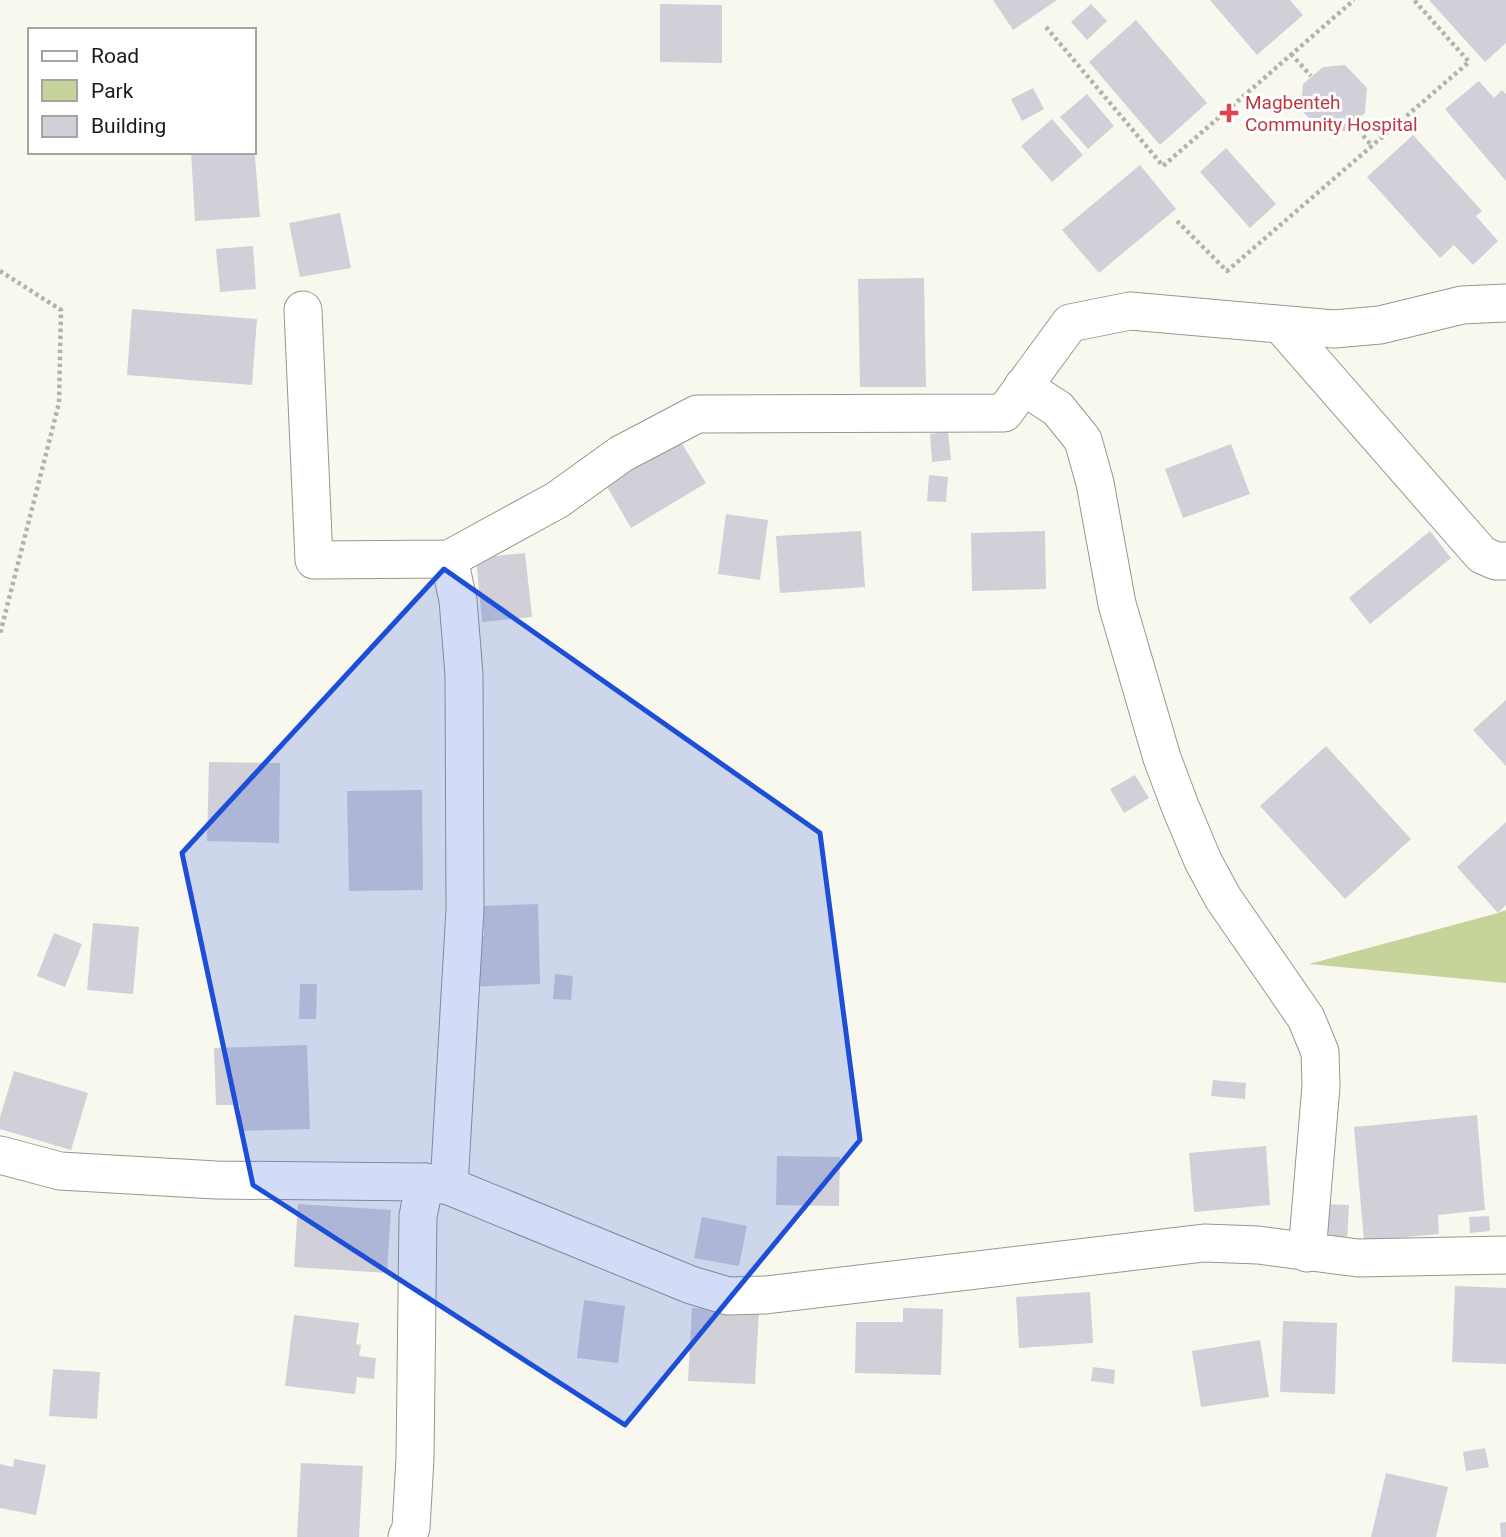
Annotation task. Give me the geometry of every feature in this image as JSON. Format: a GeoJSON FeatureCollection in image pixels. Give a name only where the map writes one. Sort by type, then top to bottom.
{"type":"FeatureCollection","features":[{"type":"Feature","properties":{"kind":"street"},"geometry":{"type":"LineString","coordinates":[[303,310],[314,560],[449,559],[557,500],[621,454],[698,414],[1004,413],[1070,323],[1130,311],[1334,329],[1380,325],[1462,305],[1506,303]]}},
{"type":"Feature","properties":{"kind":"street"},"geometry":{"type":"LineString","coordinates":[[1281,325],[1482,555],[1496,561],[1506,561]]}},
{"type":"Feature","properties":{"kind":"street"},"geometry":{"type":"LineString","coordinates":[[1023,386],[1058,409],[1083,440],[1095,483],[1117,604],[1162,758],[1180,806],[1203,861],[1223,898],[1306,1018],[1320,1052],[1321,1086],[1307,1253]]}},
{"type":"Feature","properties":{"kind":"street"},"geometry":{"type":"LineString","coordinates":[[407,1537],[411,1528],[415,1458],[418,1216],[437,1184],[465,882],[464,675],[458,600],[449,559]]}},
{"type":"Feature","properties":{"kind":"street"},"geometry":{"type":"LineString","coordinates":[[0,1155],[73,1171],[216,1180],[437,1184],[691,1285],[728,1296],[801,1292],[1204,1243],[1258,1245],[1358,1258],[1506,1255]]}},
{"type":"Feature","properties":{"kind":"path"},"geometry":{"type":"LineString","coordinates":[[1046,27],[1163,166],[1354,0]]}},
{"type":"Feature","properties":{"kind":"path"},"geometry":{"type":"LineString","coordinates":[[1177,221],[1227,271],[1469,62],[1414,0]]}},
{"type":"Feature","properties":{"kind":"path"},"geometry":{"type":"LineString","coordinates":[[1291,54],[1311,76]]}},
{"type":"Feature","properties":{"kind":"path"},"geometry":{"type":"LineString","coordinates":[[1354,125],[1372,146]]}},
{"type":"Feature","properties":{"kind":"path"},"geometry":{"type":"LineString","coordinates":[[0,271],[61,310],[60,403],[0,634]]}},
{"type":"Feature","properties":{"kind":"highlighted area"},"geometry":{"type":"Polygon","coordinates":[[[444,569],[820,833],[860,1140],[625,1425],[253,1185],[182,853],[444,569]]]}},
{"type":"Feature","properties":{"kind":"green space"},"geometry":{"type":"Polygon","coordinates":[[[1506,910],[1506,983],[1309,964],[1498,913],[1506,910]]]}},
{"type":"Feature","properties":{"kind":"building"},"geometry":{"type":"Polygon","coordinates":[[[993,0],[1057,0],[1013,30],[993,0]]]}},
{"type":"Feature","properties":{"kind":"building"},"geometry":{"type":"Polygon","coordinates":[[[1210,0],[1290,0],[1303,15],[1257,55],[1210,0]]]}},
{"type":"Feature","properties":{"kind":"building"},"geometry":{"type":"Polygon","coordinates":[[[1429,0],[1506,0],[1506,43],[1485,62],[1429,0]]]}},
{"type":"Feature","properties":{"kind":"building"},"geometry":{"type":"Polygon","coordinates":[[[660,4],[722,5],[722,63],[660,62],[660,4]]]}},
{"type":"Feature","properties":{"kind":"building"},"geometry":{"type":"Polygon","coordinates":[[[1091,4],[1107,21],[1087,40],[1071,22],[1091,4]]]}},
{"type":"Feature","properties":{"kind":"building"},"geometry":{"type":"Polygon","coordinates":[[[1136,20],[1207,103],[1160,145],[1089,62],[1136,20]]]}},
{"type":"Feature","properties":{"kind":"building"},"geometry":{"type":"Polygon","coordinates":[[[1345,65],[1367,88],[1365,113],[1346,131],[1321,130],[1301,110],[1303,84],[1323,67],[1345,65]]]}},
{"type":"Feature","properties":{"kind":"building"},"geometry":{"type":"Polygon","coordinates":[[[1479,81],[1494,98],[1502,90],[1506,94],[1506,181],[1445,109],[1479,81]]]}},
{"type":"Feature","properties":{"kind":"building"},"geometry":{"type":"Polygon","coordinates":[[[1033,88],[1044,109],[1022,121],[1011,99],[1033,88]]]}},
{"type":"Feature","properties":{"kind":"building"},"geometry":{"type":"Polygon","coordinates":[[[1087,94],[1114,126],[1088,149],[1060,117],[1087,94]]]}},
{"type":"Feature","properties":{"kind":"building"},"geometry":{"type":"Polygon","coordinates":[[[1052,119],[1083,155],[1052,182],[1021,146],[1052,119]]]}},
{"type":"Feature","properties":{"kind":"building"},"geometry":{"type":"Polygon","coordinates":[[[1413,135],[1482,211],[1476,216],[1498,241],[1473,265],[1454,245],[1440,258],[1367,177],[1413,135]]]}},
{"type":"Feature","properties":{"kind":"building"},"geometry":{"type":"Polygon","coordinates":[[[1226,148],[1276,204],[1250,228],[1200,172],[1226,148]]]}},
{"type":"Feature","properties":{"kind":"building"},"geometry":{"type":"Polygon","coordinates":[[[191,154],[255,154],[260,217],[195,221],[191,154]]]}},
{"type":"Feature","properties":{"kind":"building"},"geometry":{"type":"Polygon","coordinates":[[[1140,165],[1176,209],[1099,273],[1062,230],[1140,165]]]}},
{"type":"Feature","properties":{"kind":"building"},"geometry":{"type":"Polygon","coordinates":[[[340,213],[351,268],[300,277],[289,223],[340,213]]]}},
{"type":"Feature","properties":{"kind":"building"},"geometry":{"type":"Polygon","coordinates":[[[253,246],[256,289],[220,292],[216,249],[253,246]]]}},
{"type":"Feature","properties":{"kind":"building"},"geometry":{"type":"Polygon","coordinates":[[[924,278],[926,387],[860,387],[858,279],[924,278]]]}},
{"type":"Feature","properties":{"kind":"building"},"geometry":{"type":"Polygon","coordinates":[[[132,309],[257,319],[252,385],[127,375],[132,309]]]}},
{"type":"Feature","properties":{"kind":"building"},"geometry":{"type":"Polygon","coordinates":[[[948,432],[951,460],[932,462],[930,434],[948,432]]]}},
{"type":"Feature","properties":{"kind":"building"},"geometry":{"type":"Polygon","coordinates":[[[676,434],[706,483],[631,528],[602,478],[676,434]]]}},
{"type":"Feature","properties":{"kind":"building"},"geometry":{"type":"Polygon","coordinates":[[[1231,444],[1250,494],[1183,518],[1165,469],[1231,444]]]}},
{"type":"Feature","properties":{"kind":"building"},"geometry":{"type":"Polygon","coordinates":[[[929,475],[948,477],[946,502],[927,501],[929,475]]]}},
{"type":"Feature","properties":{"kind":"building"},"geometry":{"type":"Polygon","coordinates":[[[726,514],[768,520],[760,580],[718,574],[726,514]]]}},
{"type":"Feature","properties":{"kind":"building"},"geometry":{"type":"Polygon","coordinates":[[[861,531],[865,587],[780,593],[776,536],[861,531]]]}},
{"type":"Feature","properties":{"kind":"building"},"geometry":{"type":"Polygon","coordinates":[[[1045,531],[1046,589],[972,591],[971,533],[1045,531]]]}},
{"type":"Feature","properties":{"kind":"building"},"geometry":{"type":"Polygon","coordinates":[[[1430,531],[1451,558],[1370,624],[1349,598],[1430,531]]]}},
{"type":"Feature","properties":{"kind":"building"},"geometry":{"type":"Polygon","coordinates":[[[525,553],[532,617],[482,622],[476,558],[525,553]]]}},
{"type":"Feature","properties":{"kind":"building"},"geometry":{"type":"Polygon","coordinates":[[[1506,700],[1506,766],[1473,730],[1506,700]]]}},
{"type":"Feature","properties":{"kind":"building"},"geometry":{"type":"Polygon","coordinates":[[[1326,746],[1411,839],[1345,899],[1260,806],[1326,746]]]}},
{"type":"Feature","properties":{"kind":"building"},"geometry":{"type":"Polygon","coordinates":[[[209,762],[280,763],[279,843],[207,841],[209,762]]]}},
{"type":"Feature","properties":{"kind":"building"},"geometry":{"type":"Polygon","coordinates":[[[1135,775],[1149,798],[1124,813],[1110,789],[1135,775]]]}},
{"type":"Feature","properties":{"kind":"building"},"geometry":{"type":"Polygon","coordinates":[[[422,790],[423,890],[349,891],[347,791],[422,790]]]}},
{"type":"Feature","properties":{"kind":"building"},"geometry":{"type":"Polygon","coordinates":[[[1506,822],[1506,905],[1498,913],[1457,867],[1506,822]]]}},
{"type":"Feature","properties":{"kind":"building"},"geometry":{"type":"Polygon","coordinates":[[[538,904],[540,984],[468,987],[466,937],[484,936],[483,906],[538,904]]]}},
{"type":"Feature","properties":{"kind":"building"},"geometry":{"type":"Polygon","coordinates":[[[93,923],[139,927],[133,994],[87,990],[93,923]]]}},
{"type":"Feature","properties":{"kind":"building"},"geometry":{"type":"Polygon","coordinates":[[[54,933],[82,944],[65,987],[37,976],[54,933]]]}},
{"type":"Feature","properties":{"kind":"building"},"geometry":{"type":"Polygon","coordinates":[[[555,974],[573,976],[571,1000],[553,999],[555,974]]]}},
{"type":"Feature","properties":{"kind":"building"},"geometry":{"type":"Polygon","coordinates":[[[300,984],[317,984],[316,1019],[299,1019],[300,984]]]}},
{"type":"Feature","properties":{"kind":"building"},"geometry":{"type":"Polygon","coordinates":[[[307,1045],[310,1129],[241,1131],[240,1105],[216,1105],[214,1048],[307,1045]]]}},
{"type":"Feature","properties":{"kind":"building"},"geometry":{"type":"Polygon","coordinates":[[[14,1071],[88,1093],[71,1150],[0,1129],[0,1117],[14,1071]]]}},
{"type":"Feature","properties":{"kind":"building"},"geometry":{"type":"Polygon","coordinates":[[[1213,1080],[1246,1083],[1245,1099],[1211,1096],[1213,1080]]]}},
{"type":"Feature","properties":{"kind":"building"},"geometry":{"type":"Polygon","coordinates":[[[1477,1115],[1485,1210],[1438,1215],[1439,1234],[1364,1241],[1354,1127],[1477,1115]]]}},
{"type":"Feature","properties":{"kind":"building"},"geometry":{"type":"Polygon","coordinates":[[[1266,1146],[1270,1205],[1194,1212],[1189,1153],[1266,1146]]]}},
{"type":"Feature","properties":{"kind":"building"},"geometry":{"type":"Polygon","coordinates":[[[777,1156],[840,1157],[839,1206],[776,1205],[777,1156]]]}},
{"type":"Feature","properties":{"kind":"building"},"geometry":{"type":"Polygon","coordinates":[[[298,1204],[391,1210],[387,1273],[294,1267],[298,1204]]]}},
{"type":"Feature","properties":{"kind":"building"},"geometry":{"type":"Polygon","coordinates":[[[1324,1204],[1349,1205],[1347,1242],[1322,1240],[1324,1204]]]}},
{"type":"Feature","properties":{"kind":"building"},"geometry":{"type":"Polygon","coordinates":[[[1489,1216],[1490,1231],[1470,1233],[1469,1217],[1489,1216]]]}},
{"type":"Feature","properties":{"kind":"building"},"geometry":{"type":"Polygon","coordinates":[[[702,1217],[747,1226],[739,1266],[694,1258],[702,1217]]]}},
{"type":"Feature","properties":{"kind":"building"},"geometry":{"type":"Polygon","coordinates":[[[1455,1286],[1506,1288],[1506,1364],[1452,1362],[1455,1286]]]}},
{"type":"Feature","properties":{"kind":"building"},"geometry":{"type":"Polygon","coordinates":[[[1090,1292],[1093,1343],[1019,1348],[1016,1297],[1090,1292]]]}},
{"type":"Feature","properties":{"kind":"building"},"geometry":{"type":"Polygon","coordinates":[[[584,1300],[625,1306],[618,1363],[577,1358],[584,1300]]]}},
{"type":"Feature","properties":{"kind":"building"},"geometry":{"type":"Polygon","coordinates":[[[692,1308],[759,1311],[755,1384],[688,1381],[692,1308]]]}},
{"type":"Feature","properties":{"kind":"building"},"geometry":{"type":"Polygon","coordinates":[[[903,1308],[943,1309],[941,1375],[855,1373],[856,1322],[903,1322],[903,1308]]]}},
{"type":"Feature","properties":{"kind":"building"},"geometry":{"type":"Polygon","coordinates":[[[294,1315],[359,1323],[356,1344],[361,1345],[359,1356],[376,1358],[374,1379],[357,1377],[355,1394],[285,1386],[294,1315]]]}},
{"type":"Feature","properties":{"kind":"building"},"geometry":{"type":"Polygon","coordinates":[[[1283,1321],[1337,1323],[1335,1394],[1280,1392],[1283,1321]]]}},
{"type":"Feature","properties":{"kind":"building"},"geometry":{"type":"Polygon","coordinates":[[[1260,1340],[1269,1397],[1201,1407],[1192,1351],[1260,1340]]]}},
{"type":"Feature","properties":{"kind":"building"},"geometry":{"type":"Polygon","coordinates":[[[1093,1367],[1115,1370],[1114,1384],[1091,1381],[1093,1367]]]}},
{"type":"Feature","properties":{"kind":"building"},"geometry":{"type":"Polygon","coordinates":[[[53,1369],[100,1372],[97,1419],[49,1416],[53,1369]]]}},
{"type":"Feature","properties":{"kind":"building"},"geometry":{"type":"Polygon","coordinates":[[[1485,1448],[1489,1467],[1466,1471],[1463,1452],[1485,1448]]]}},
{"type":"Feature","properties":{"kind":"building"},"geometry":{"type":"Polygon","coordinates":[[[14,1459],[46,1465],[36,1515],[0,1508],[0,1464],[13,1467],[14,1459]]]}},
{"type":"Feature","properties":{"kind":"building"},"geometry":{"type":"Polygon","coordinates":[[[301,1463],[363,1466],[359,1537],[297,1537],[301,1463]]]}},
{"type":"Feature","properties":{"kind":"building"},"geometry":{"type":"Polygon","coordinates":[[[1386,1473],[1448,1487],[1436,1537],[1371,1537],[1386,1473]]]}},
{"type":"Feature","properties":{"kind":"building"},"geometry":{"type":"Polygon","coordinates":[[[1506,1522],[1506,1537],[1501,1537],[1500,1523],[1506,1522]]]}},
{"type":"Feature","properties":{"kind":"place","name":"Magbenteh Community Hospital"},"geometry":{"type":"Point","coordinates":[1229,113]}}]}
